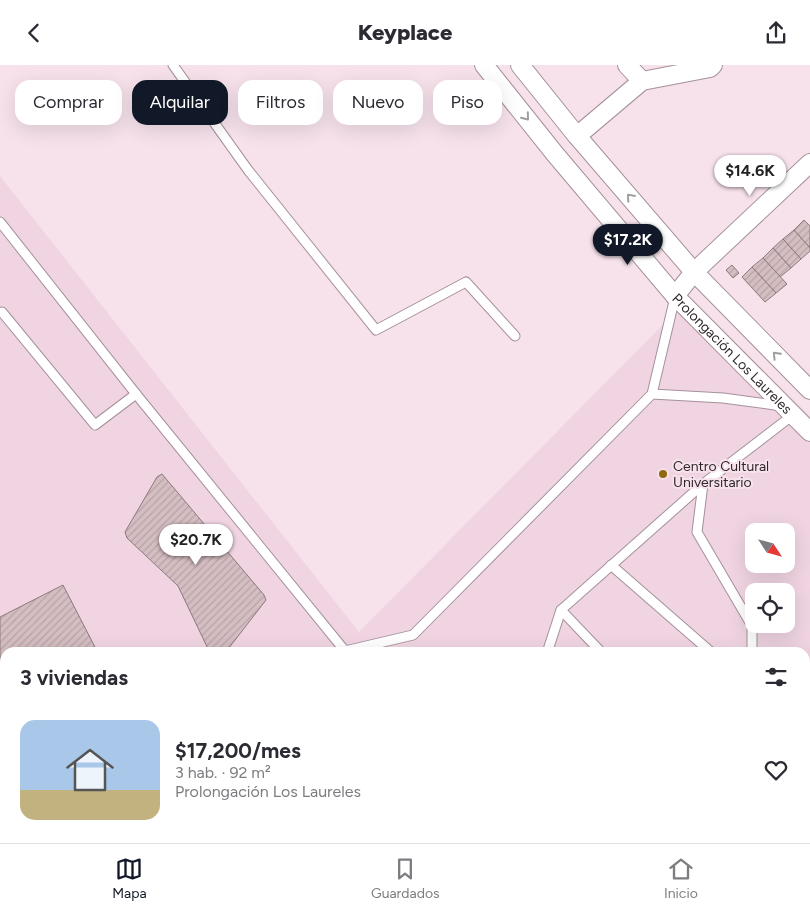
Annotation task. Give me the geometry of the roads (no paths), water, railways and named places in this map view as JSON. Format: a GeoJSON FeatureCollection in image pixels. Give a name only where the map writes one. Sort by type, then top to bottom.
{"type":"FeatureCollection","features":[{"type":"Feature","properties":{"kind":"street","name":"Prolongación Los Laureles"},"geometry":{"type":"LineString","coordinates":[[484,65],[675,297],[810,432]]}},
{"type":"Feature","properties":{"kind":"street"},"geometry":{"type":"LineString","coordinates":[[520,65],[577,136],[694,272],[810,390]]}},
{"type":"Feature","properties":{"kind":"street"},"geometry":{"type":"LineString","coordinates":[[627,65],[642,81]]}},
{"type":"Feature","properties":{"kind":"street"},"geometry":{"type":"LineString","coordinates":[[577,136],[642,81],[710,68],[713,65]]}},
{"type":"Feature","properties":{"kind":"street"},"geometry":{"type":"LineString","coordinates":[[675,297],[694,272],[810,163]]}},
{"type":"Feature","properties":{"kind":"lane"},"geometry":{"type":"LineString","coordinates":[[172,65],[248,170],[376,330],[466,282],[515,336]]}},
{"type":"Feature","properties":{"kind":"lane"},"geometry":{"type":"LineString","coordinates":[[0,222],[340,647]]}},
{"type":"Feature","properties":{"kind":"lane"},"geometry":{"type":"LineString","coordinates":[[364,647],[413,635],[652,394],[675,297]]}},
{"type":"Feature","properties":{"kind":"lane"},"geometry":{"type":"LineString","coordinates":[[2,312],[95,425],[136,394]]}},
{"type":"Feature","properties":{"kind":"lane"},"geometry":{"type":"LineString","coordinates":[[652,394],[723,398],[788,411]]}},
{"type":"Feature","properties":{"kind":"lane"},"geometry":{"type":"LineString","coordinates":[[549,647],[561,610],[788,411]]}},
{"type":"Feature","properties":{"kind":"lane"},"geometry":{"type":"LineString","coordinates":[[703,484],[697,532],[752,625],[752,647]]}},
{"type":"Feature","properties":{"kind":"lane"},"geometry":{"type":"LineString","coordinates":[[611,565],[705,647]]}},
{"type":"Feature","properties":{"kind":"lane"},"geometry":{"type":"LineString","coordinates":[[561,610],[596,647]]}},
{"type":"Feature","properties":{"kind":"place","name":"Centro Cultural Universitario"},"geometry":{"type":"Point","coordinates":[663,474]}}]}
